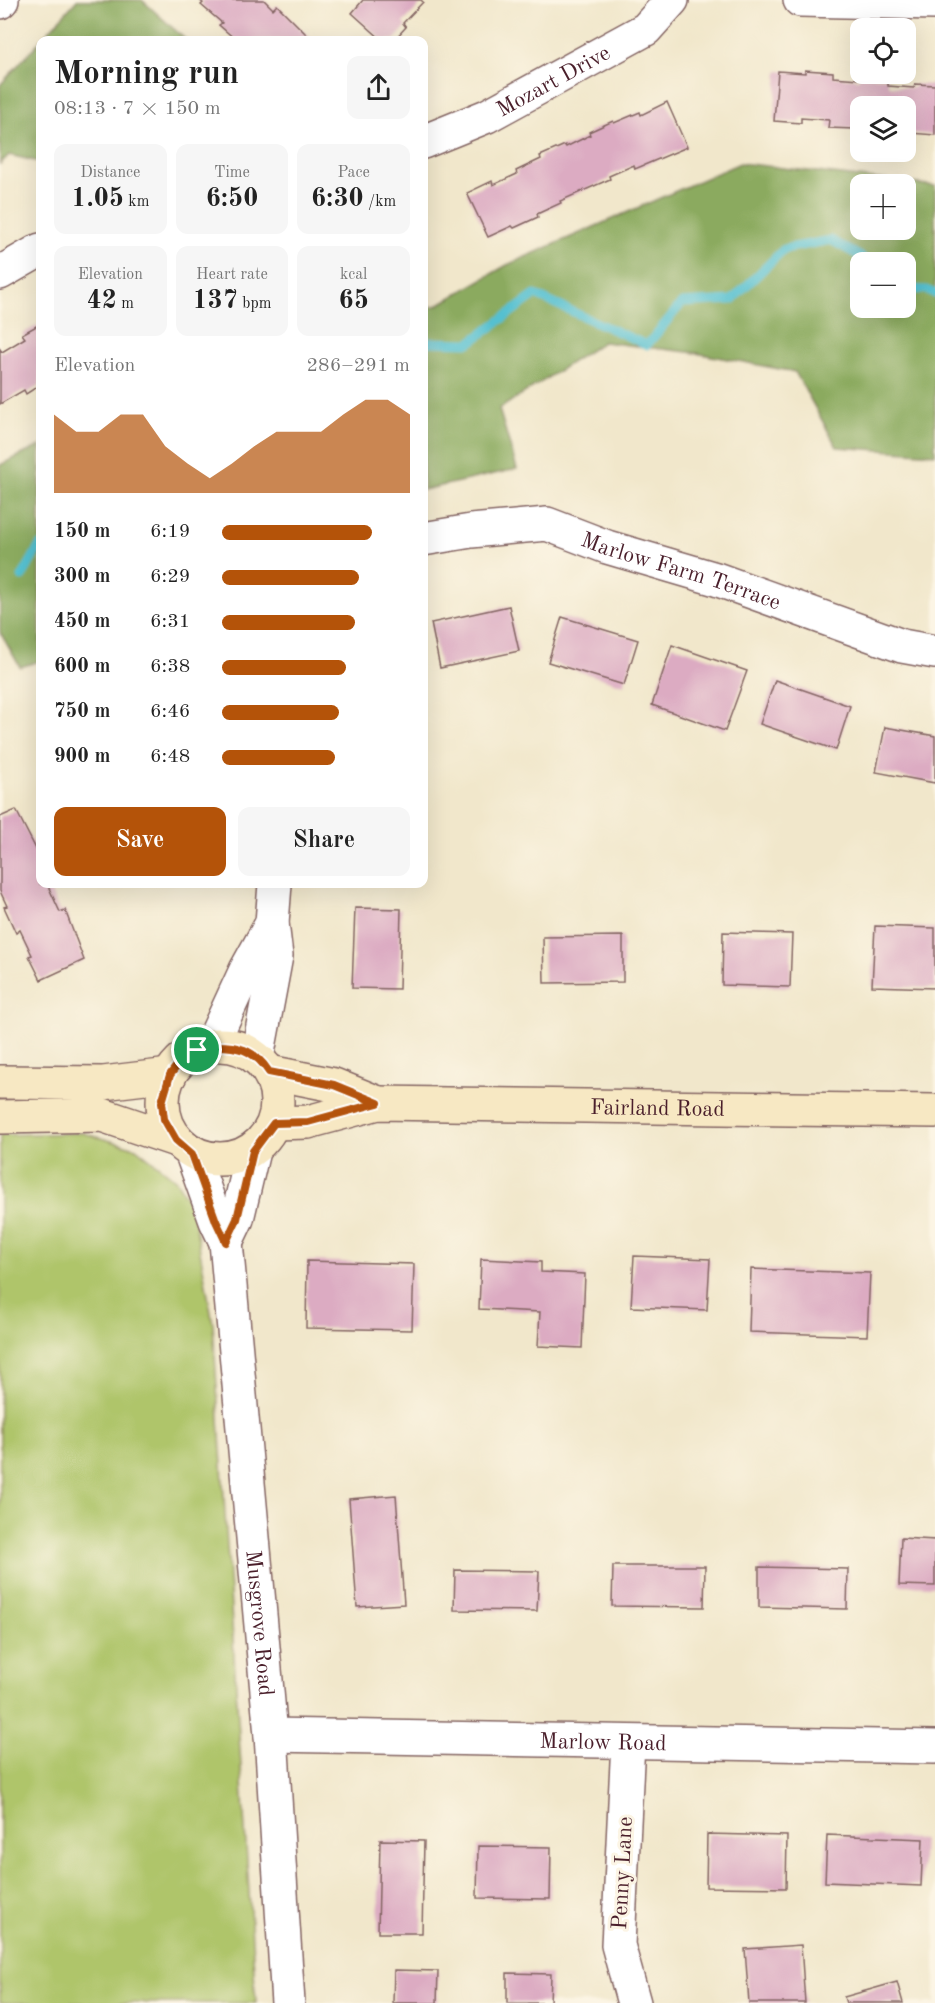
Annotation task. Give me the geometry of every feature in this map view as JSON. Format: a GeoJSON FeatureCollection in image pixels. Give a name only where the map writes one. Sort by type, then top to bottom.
{"type":"FeatureCollection","features":[{"type":"Feature","properties":{"kind":"main road"},"geometry":{"type":"LineString","coordinates":[[0,1117],[102,1115],[216,1161],[234,1159],[253,1151],[274,1123],[278,1098],[275,1083],[263,1065],[232,1046],[211,1046],[197,1050],[182,1059],[170,1075],[162,1102],[164,1119],[184,1147]]}},
{"type":"Feature","properties":{"kind":"main road","name":"Fairland Road"},"geometry":{"type":"LineString","coordinates":[[263,1065],[334,1085],[378,1103]]}},
{"type":"Feature","properties":{"kind":"main road"},"geometry":{"type":"LineString","coordinates":[[0,1082],[103,1083],[170,1075]]}},
{"type":"Feature","properties":{"kind":"main road","name":"Fairland Road"},"geometry":{"type":"LineString","coordinates":[[274,1123],[308,1122],[378,1103],[935,1111]]}},
{"type":"Feature","properties":{"kind":"street","name":"Mozart Drive"},"geometry":{"type":"LineString","coordinates":[[428,140],[487,116],[646,28],[672,0]]}},
{"type":"Feature","properties":{"kind":"street"},"geometry":{"type":"LineString","coordinates":[[800,0],[935,3]]}},
{"type":"Feature","properties":{"kind":"street"},"geometry":{"type":"LineString","coordinates":[[0,273],[36,252]]}},
{"type":"Feature","properties":{"kind":"street","name":"Marlow Farm Terrace"},"geometry":{"type":"LineString","coordinates":[[428,538],[471,531],[547,524],[607,547],[716,579],[902,646],[935,652]]}},
{"type":"Feature","properties":{"kind":"street"},"geometry":{"type":"LineString","coordinates":[[263,1065],[276,956],[272,923],[275,888]]}},
{"type":"Feature","properties":{"kind":"street"},"geometry":{"type":"LineString","coordinates":[[211,1046],[246,970],[272,923]]}},
{"type":"Feature","properties":{"kind":"street","name":"Musgrove Road"},"geometry":{"type":"LineString","coordinates":[[184,1147],[226,1242],[271,1735],[288,2003]]}},
{"type":"Feature","properties":{"kind":"street","name":"Musgrove Road"},"geometry":{"type":"LineString","coordinates":[[226,1242],[237,1219],[253,1151]]}},
{"type":"Feature","properties":{"kind":"street","name":"Marlow Road"},"geometry":{"type":"LineString","coordinates":[[271,1735],[935,1747]]}},
{"type":"Feature","properties":{"kind":"street","name":"Penny Lane"},"geometry":{"type":"LineString","coordinates":[[628,1742],[618,1945],[634,2003]]}},
{"type":"Feature","properties":{"kind":"green space"},"geometry":{"type":"Polygon","coordinates":[[[77,0],[142,0],[182,36],[45,36],[77,0]]]}},
{"type":"Feature","properties":{"kind":"green space"},"geometry":{"type":"Polygon","coordinates":[[[36,45],[36,161],[9,155],[0,164],[0,85],[36,45]]]}},
{"type":"Feature","properties":{"kind":"green space"},"geometry":{"type":"Polygon","coordinates":[[[740,163],[850,176],[850,240],[916,240],[916,184],[935,186],[935,454],[837,447],[795,372],[696,353],[603,342],[499,409],[517,469],[428,489],[428,307],[436,306],[507,265],[740,163]]]}},
{"type":"Feature","properties":{"kind":"green space"},"geometry":{"type":"Polygon","coordinates":[[[36,448],[36,662],[20,667],[0,632],[0,465],[36,448]]]}},
{"type":"Feature","properties":{"kind":"green space"},"geometry":{"type":"Polygon","coordinates":[[[83,1133],[136,1148],[175,1179],[192,1206],[213,1324],[256,2003],[0,2003],[0,1135],[83,1133]]]}},
{"type":"Feature","properties":{"kind":"building"},"geometry":{"type":"Polygon","coordinates":[[[199,0],[264,0],[273,9],[277,5],[308,36],[231,36],[219,25],[222,23],[201,5],[203,3],[199,0]]]}},
{"type":"Feature","properties":{"kind":"building"},"geometry":{"type":"Polygon","coordinates":[[[363,0],[421,0],[423,2],[403,23],[406,27],[398,36],[378,36],[352,13],[363,0]]]}},
{"type":"Feature","properties":{"kind":"building"},"geometry":{"type":"Polygon","coordinates":[[[805,70],[833,72],[833,77],[850,78],[850,84],[888,84],[888,86],[914,88],[915,84],[935,85],[935,135],[916,133],[916,96],[850,96],[850,129],[828,128],[829,120],[801,118],[801,123],[774,121],[778,71],[805,73],[805,70]]]}},
{"type":"Feature","properties":{"kind":"building"},"geometry":{"type":"Polygon","coordinates":[[[667,102],[687,147],[635,169],[634,165],[609,176],[610,179],[537,214],[538,217],[488,237],[467,193],[492,181],[493,185],[517,174],[516,171],[541,159],[540,156],[565,145],[566,147],[590,135],[589,132],[613,121],[614,123],[640,112],[641,115],[667,102]]]}},
{"type":"Feature","properties":{"kind":"building"},"geometry":{"type":"Polygon","coordinates":[[[36,326],[36,388],[26,394],[24,390],[0,404],[0,349],[2,352],[25,338],[22,334],[36,326]]]}},
{"type":"Feature","properties":{"kind":"building"},"geometry":{"type":"Polygon","coordinates":[[[509,606],[519,651],[440,668],[431,623],[509,606]]]}},
{"type":"Feature","properties":{"kind":"building"},"geometry":{"type":"Polygon","coordinates":[[[562,617],[638,640],[624,685],[548,662],[562,617]]]}},
{"type":"Feature","properties":{"kind":"building"},"geometry":{"type":"Polygon","coordinates":[[[672,645],[747,671],[725,731],[652,705],[672,645]]]}},
{"type":"Feature","properties":{"kind":"building"},"geometry":{"type":"Polygon","coordinates":[[[775,680],[850,706],[836,750],[760,724],[775,680]]]}},
{"type":"Feature","properties":{"kind":"building"},"geometry":{"type":"Polygon","coordinates":[[[885,727],[935,736],[935,783],[876,772],[885,727]]]}},
{"type":"Feature","properties":{"kind":"building"},"geometry":{"type":"Polygon","coordinates":[[[16,810],[36,849],[36,888],[49,888],[60,912],[65,910],[84,960],[41,980],[20,930],[16,933],[4,907],[7,906],[0,891],[0,817],[16,810]]]}},
{"type":"Feature","properties":{"kind":"building"},"geometry":{"type":"Polygon","coordinates":[[[355,908],[401,909],[399,989],[352,988],[355,908]]]}},
{"type":"Feature","properties":{"kind":"building"},"geometry":{"type":"Polygon","coordinates":[[[875,926],[935,928],[935,988],[872,986],[875,926]]]}},
{"type":"Feature","properties":{"kind":"building"},"geometry":{"type":"Polygon","coordinates":[[[723,932],[792,934],[790,987],[722,985],[723,932]]]}},
{"type":"Feature","properties":{"kind":"building"},"geometry":{"type":"Polygon","coordinates":[[[623,936],[623,982],[544,983],[543,937],[623,936]]]}},
{"type":"Feature","properties":{"kind":"building"},"geometry":{"type":"Polygon","coordinates":[[[634,1256],[710,1259],[707,1310],[631,1307],[634,1256]]]}},
{"type":"Feature","properties":{"kind":"building"},"geometry":{"type":"Polygon","coordinates":[[[481,1259],[541,1262],[541,1272],[585,1274],[582,1348],[538,1346],[540,1312],[479,1309],[481,1259]]]}},
{"type":"Feature","properties":{"kind":"building"},"geometry":{"type":"Polygon","coordinates":[[[307,1261],[414,1264],[412,1330],[306,1328],[307,1261]]]}},
{"type":"Feature","properties":{"kind":"building"},"geometry":{"type":"Polygon","coordinates":[[[751,1269],[870,1273],[867,1336],[749,1332],[751,1269]]]}},
{"type":"Feature","properties":{"kind":"building"},"geometry":{"type":"Polygon","coordinates":[[[396,1495],[404,1604],[357,1607],[349,1499],[396,1495]]]}},
{"type":"Feature","properties":{"kind":"building"},"geometry":{"type":"Polygon","coordinates":[[[901,1538],[935,1540],[935,1586],[899,1585],[901,1538]]]}},
{"type":"Feature","properties":{"kind":"building"},"geometry":{"type":"Polygon","coordinates":[[[613,1566],[705,1566],[704,1607],[612,1606],[613,1566]]]}},
{"type":"Feature","properties":{"kind":"building"},"geometry":{"type":"Polygon","coordinates":[[[759,1567],[848,1569],[847,1609],[759,1607],[759,1567]]]}},
{"type":"Feature","properties":{"kind":"building"},"geometry":{"type":"Polygon","coordinates":[[[455,1570],[539,1571],[537,1611],[454,1610],[455,1570]]]}},
{"type":"Feature","properties":{"kind":"building"},"geometry":{"type":"Polygon","coordinates":[[[707,1834],[787,1836],[786,1888],[706,1887],[707,1834]]]}},
{"type":"Feature","properties":{"kind":"building"},"geometry":{"type":"Polygon","coordinates":[[[827,1835],[923,1839],[921,1886],[825,1882],[827,1835]]]}},
{"type":"Feature","properties":{"kind":"building"},"geometry":{"type":"Polygon","coordinates":[[[380,1840],[424,1841],[422,1933],[378,1933],[380,1840]]]}},
{"type":"Feature","properties":{"kind":"building"},"geometry":{"type":"Polygon","coordinates":[[[478,1846],[551,1847],[550,1899],[477,1898],[478,1846]]]}},
{"type":"Feature","properties":{"kind":"building"},"geometry":{"type":"Polygon","coordinates":[[[801,1945],[805,2003],[749,2003],[745,1949],[801,1945]]]}},
{"type":"Feature","properties":{"kind":"building"},"geometry":{"type":"Polygon","coordinates":[[[394,1970],[438,1971],[437,2003],[393,2003],[394,1970]]]}},
{"type":"Feature","properties":{"kind":"building"},"geometry":{"type":"Polygon","coordinates":[[[507,1973],[551,1974],[550,2003],[507,2003],[507,1973]]]}},
{"type":"Feature","properties":{"kind":"building"},"geometry":{"type":"Polygon","coordinates":[[[897,1982],[903,2003],[846,2003],[844,1997],[897,1982]]]}},
{"type":"Feature","properties":{"kind":"waterway"},"geometry":{"type":"LineString","coordinates":[[428,342],[469,343],[535,295],[647,345],[682,303],[732,300],[784,249],[831,240],[852,252]]}},
{"type":"Feature","properties":{"kind":"waterway"},"geometry":{"type":"LineString","coordinates":[[916,289],[927,290],[935,294]]}},
{"type":"Feature","properties":{"kind":"waterway"},"geometry":{"type":"LineString","coordinates":[[22,577],[36,552]]}},
{"type":"Feature","properties":{"kind":"route"},"geometry":{"type":"LineString","coordinates":[[211,1046],[232,1046],[257,1058],[269,1072],[334,1085],[378,1103],[308,1122],[274,1123],[253,1151],[237,1219],[226,1242],[192,1154],[176,1140],[164,1119],[162,1102],[170,1075],[182,1059],[197,1050],[211,1046]]}}]}
